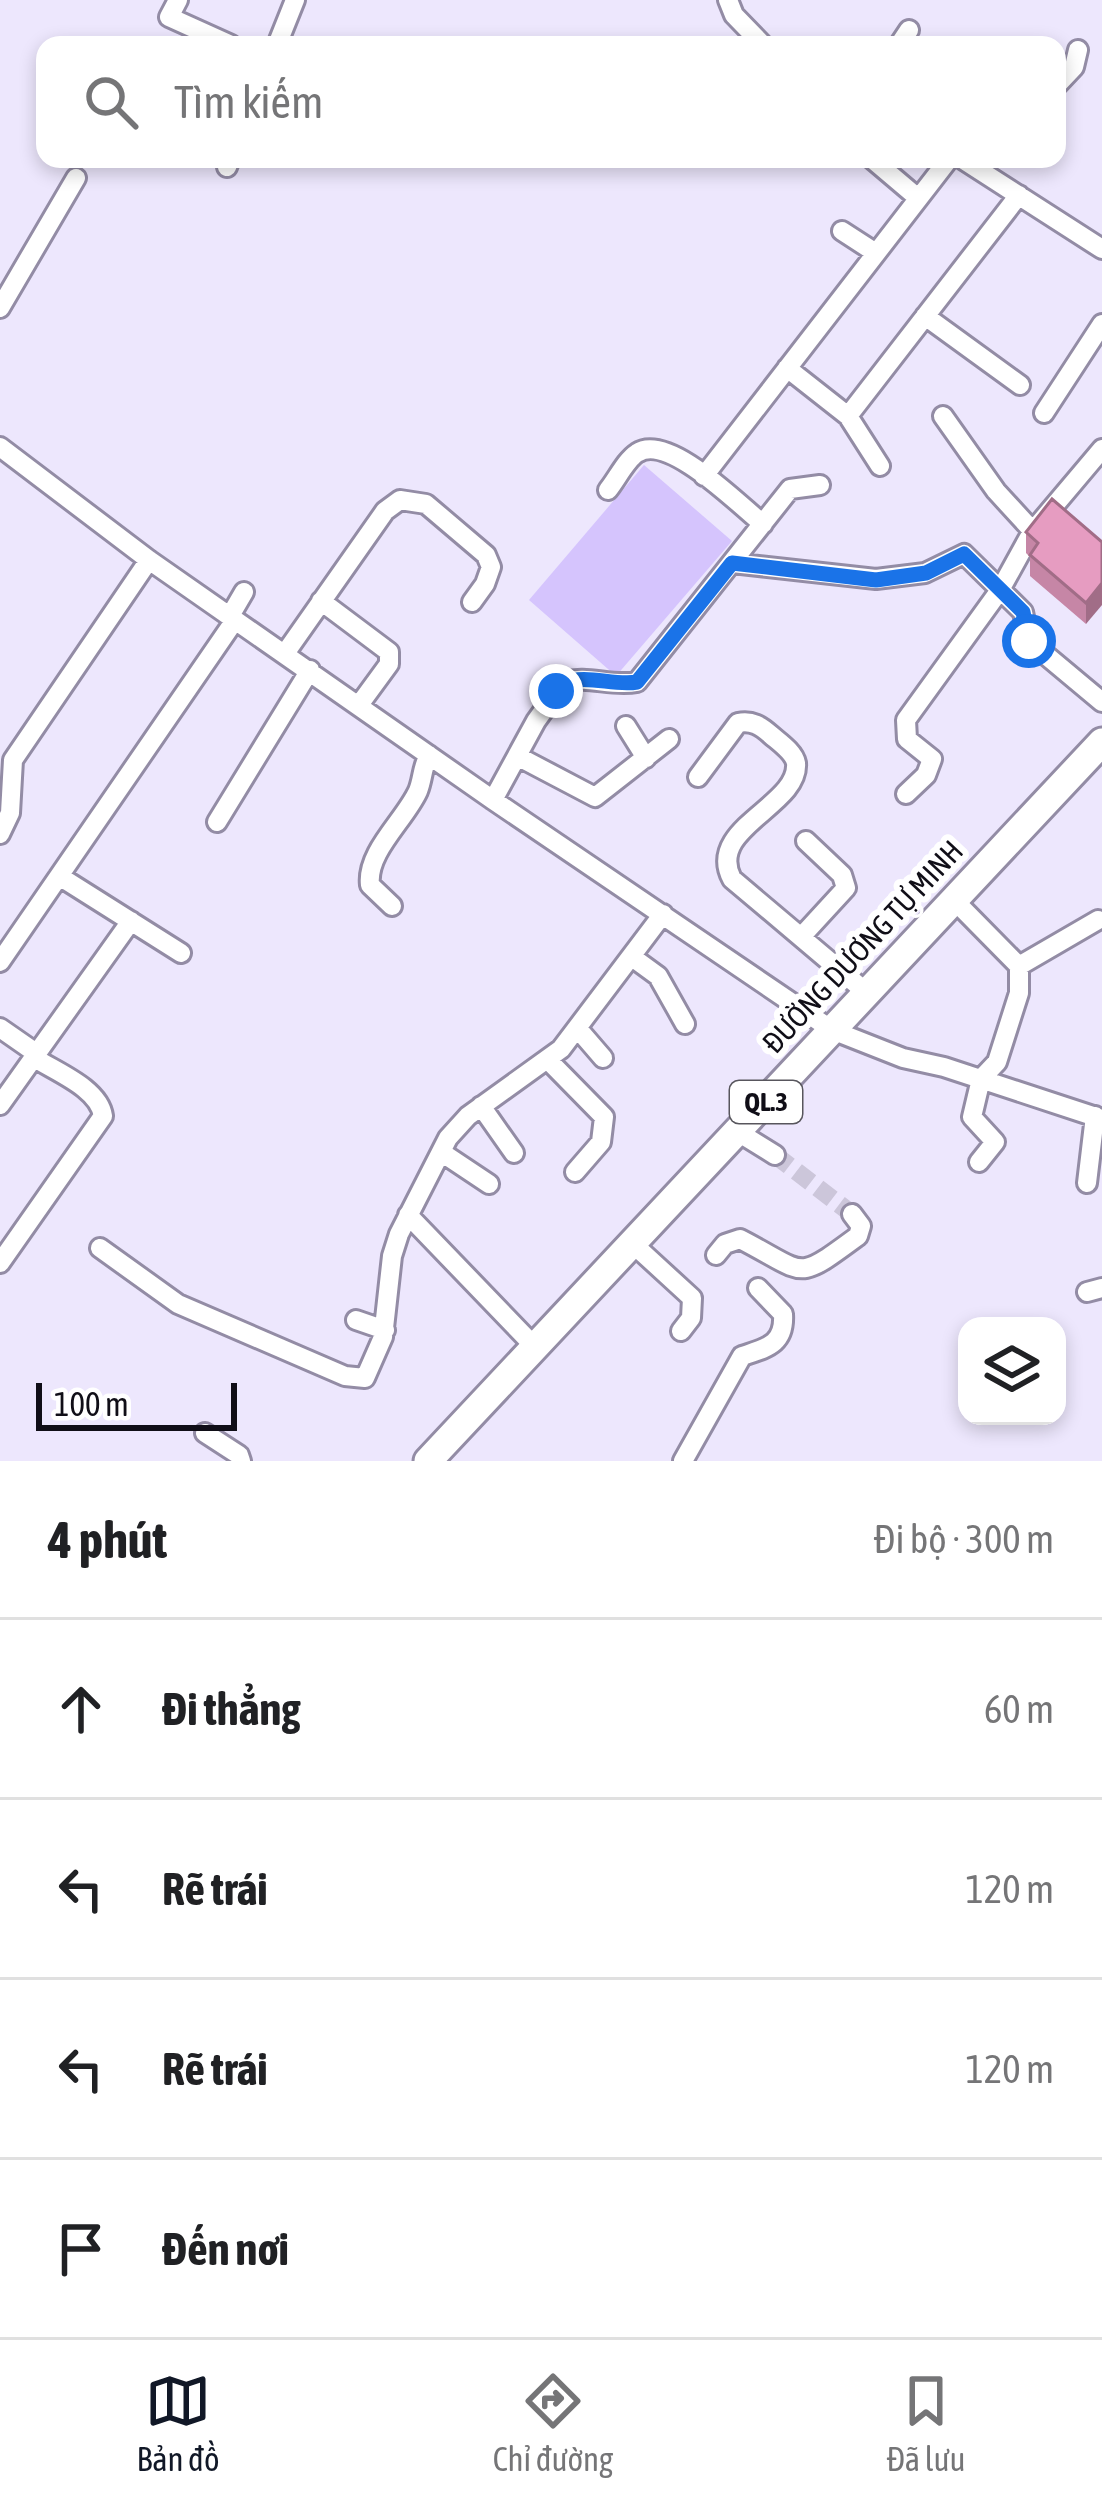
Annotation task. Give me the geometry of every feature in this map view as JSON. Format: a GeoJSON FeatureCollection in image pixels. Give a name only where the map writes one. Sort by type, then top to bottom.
{"type":"FeatureCollection","features":[{"type":"Feature","properties":{"kind":"highway","name":"ĐƯỜNG DƯƠNG TỰ MINH"},"geometry":{"type":"LineString","coordinates":[[428,1461],[1102,742]]}},
{"type":"Feature","properties":{"kind":"street"},"geometry":{"type":"LineString","coordinates":[[178,0],[169,17],[212,36]]}},
{"type":"Feature","properties":{"kind":"street"},"geometry":{"type":"LineString","coordinates":[[281,36],[295,0]]}},
{"type":"Feature","properties":{"kind":"street"},"geometry":{"type":"LineString","coordinates":[[728,0],[734,15],[754,36]]}},
{"type":"Feature","properties":{"kind":"street"},"geometry":{"type":"LineString","coordinates":[[1066,75],[1074,67],[1078,50]]}},
{"type":"Feature","properties":{"kind":"street"},"geometry":{"type":"LineString","coordinates":[[883,168],[918,198]]}},
{"type":"Feature","properties":{"kind":"street"},"geometry":{"type":"LineString","coordinates":[[704,476],[943,168]]}},
{"type":"Feature","properties":{"kind":"street"},"geometry":{"type":"LineString","coordinates":[[976,168],[1102,249]]}},
{"type":"Feature","properties":{"kind":"street"},"geometry":{"type":"LineString","coordinates":[[0,308],[76,178]]}},
{"type":"Feature","properties":{"kind":"street"},"geometry":{"type":"LineString","coordinates":[[848,416],[1019,195]]}},
{"type":"Feature","properties":{"kind":"street"},"geometry":{"type":"LineString","coordinates":[[842,231],[876,253]]}},
{"type":"Feature","properties":{"kind":"street"},"geometry":{"type":"LineString","coordinates":[[925,316],[1020,385]]}},
{"type":"Feature","properties":{"kind":"street"},"geometry":{"type":"LineString","coordinates":[[1043,413],[1102,324]]}},
{"type":"Feature","properties":{"kind":"street"},"geometry":{"type":"LineString","coordinates":[[788,368],[848,416],[880,466]]}},
{"type":"Feature","properties":{"kind":"street"},"geometry":{"type":"LineString","coordinates":[[943,416],[996,491],[1050,546]]}},
{"type":"Feature","properties":{"kind":"street"},"geometry":{"type":"LineString","coordinates":[[0,447],[149,560],[832,1030],[904,1058],[1098,1118],[1087,1183]]}},
{"type":"Feature","properties":{"kind":"street"},"geometry":{"type":"LineString","coordinates":[[608,490],[636,454],[656,448],[682,459],[763,524]]}},
{"type":"Feature","properties":{"kind":"street"},"geometry":{"type":"LineString","coordinates":[[906,794],[926,775],[932,759],[907,739],[906,720],[1000,590],[1033,532],[1102,448]]}},
{"type":"Feature","properties":{"kind":"street"},"geometry":{"type":"LineString","coordinates":[[493,800],[564,682],[582,678],[606,684],[637,682],[790,489],[820,485]]}},
{"type":"Feature","properties":{"kind":"street"},"geometry":{"type":"LineString","coordinates":[[286,652],[385,511],[400,500],[426,503],[485,555],[490,566],[472,602]]}},
{"type":"Feature","properties":{"kind":"street"},"geometry":{"type":"LineString","coordinates":[[732,563],[876,580],[926,573],[964,554],[1023,612],[1029,641],[1102,702]]}},
{"type":"Feature","properties":{"kind":"street"},"geometry":{"type":"LineString","coordinates":[[0,834],[10,812],[5,780],[13,760],[149,560]]}},
{"type":"Feature","properties":{"kind":"street"},"geometry":{"type":"LineString","coordinates":[[0,962],[233,618],[244,592]]}},
{"type":"Feature","properties":{"kind":"street"},"geometry":{"type":"LineString","coordinates":[[321,601],[388,652],[389,664],[359,705]]}},
{"type":"Feature","properties":{"kind":"street"},"geometry":{"type":"LineString","coordinates":[[217,822],[310,670]]}},
{"type":"Feature","properties":{"kind":"street"},"geometry":{"type":"LineString","coordinates":[[698,777],[738,722],[749,721],[765,730],[792,754],[796,765],[791,781],[734,841],[726,854],[727,868],[732,879],[867,993]]}},
{"type":"Feature","properties":{"kind":"street"},"geometry":{"type":"LineString","coordinates":[[626,726],[646,758]]}},
{"type":"Feature","properties":{"kind":"street"},"geometry":{"type":"LineString","coordinates":[[517,756],[595,797],[669,739]]}},
{"type":"Feature","properties":{"kind":"street"},"geometry":{"type":"LineString","coordinates":[[392,906],[370,884],[370,868],[418,790],[429,755]]}},
{"type":"Feature","properties":{"kind":"street"},"geometry":{"type":"LineString","coordinates":[[801,937],[845,888],[842,875],[806,841]]}},
{"type":"Feature","properties":{"kind":"street"},"geometry":{"type":"LineString","coordinates":[[59,877],[181,953]]}},
{"type":"Feature","properties":{"kind":"street"},"geometry":{"type":"LineString","coordinates":[[952,898],[1019,966],[1019,994],[997,1062],[981,1079],[972,1117],[995,1142],[979,1162]]}},
{"type":"Feature","properties":{"kind":"street"},"geometry":{"type":"LineString","coordinates":[[100,1248],[178,1304],[359,1379],[369,1373],[385,1330],[392,1256],[448,1138],[482,1106],[548,1060],[578,1030],[663,914]]}},
{"type":"Feature","properties":{"kind":"street"},"geometry":{"type":"LineString","coordinates":[[1019,966],[1098,920]]}},
{"type":"Feature","properties":{"kind":"street"},"geometry":{"type":"LineString","coordinates":[[0,1105],[131,921]]}},
{"type":"Feature","properties":{"kind":"street"},"geometry":{"type":"LineString","coordinates":[[632,957],[658,976],[685,1024]]}},
{"type":"Feature","properties":{"kind":"street"},"geometry":{"type":"LineString","coordinates":[[0,1028],[103,1108],[103,1116],[0,1263]]}},
{"type":"Feature","properties":{"kind":"street"},"geometry":{"type":"LineString","coordinates":[[578,1030],[603,1058]]}},
{"type":"Feature","properties":{"kind":"street"},"geometry":{"type":"LineString","coordinates":[[548,1060],[604,1117],[601,1142],[574,1172]]}},
{"type":"Feature","properties":{"kind":"street"},"geometry":{"type":"LineString","coordinates":[[482,1106],[514,1153]]}},
{"type":"Feature","properties":{"kind":"street"},"geometry":{"type":"LineString","coordinates":[[738,1132],[775,1155]]}},
{"type":"Feature","properties":{"kind":"street"},"geometry":{"type":"LineString","coordinates":[[441,1152],[489,1184]]}},
{"type":"Feature","properties":{"kind":"street"},"geometry":{"type":"LineString","coordinates":[[716,1255],[725,1244],[740,1239],[795,1269],[813,1269],[859,1236],[860,1226],[852,1214]]}},
{"type":"Feature","properties":{"kind":"street"},"geometry":{"type":"LineString","coordinates":[[408,1215],[536,1347]]}},
{"type":"Feature","properties":{"kind":"street"},"geometry":{"type":"LineString","coordinates":[[632,1243],[692,1298],[691,1318],[681,1331]]}},
{"type":"Feature","properties":{"kind":"street"},"geometry":{"type":"LineString","coordinates":[[683,1461],[742,1356],[766,1350],[781,1332],[783,1314],[758,1288]]}},
{"type":"Feature","properties":{"kind":"street"},"geometry":{"type":"LineString","coordinates":[[356,1320],[385,1330]]}},
{"type":"Feature","properties":{"kind":"street"},"geometry":{"type":"LineString","coordinates":[[205,1433],[242,1461]]}},
{"type":"Feature","properties":{"kind":"shaded area"},"geometry":{"type":"Polygon","coordinates":[[[644,465],[732,541],[616,676],[529,600],[644,465]]]}},
{"type":"Feature","properties":{"kind":"building"},"geometry":{"type":"Polygon","coordinates":[[[1052,499],[1102,542],[1102,583],[1086,603],[1030,555],[1038,543],[1026,532],[1052,499]]]}},
{"type":"Feature","properties":{"kind":"tunnel"},"geometry":{"type":"LineString","coordinates":[[775,1155],[852,1214]]}},
{"type":"Feature","properties":{"kind":"route"},"geometry":{"type":"LineString","coordinates":[[556,691],[564,682],[582,678],[606,684],[637,682],[732,563],[876,580],[926,573],[964,554],[1023,612],[1029,641]]}}]}
